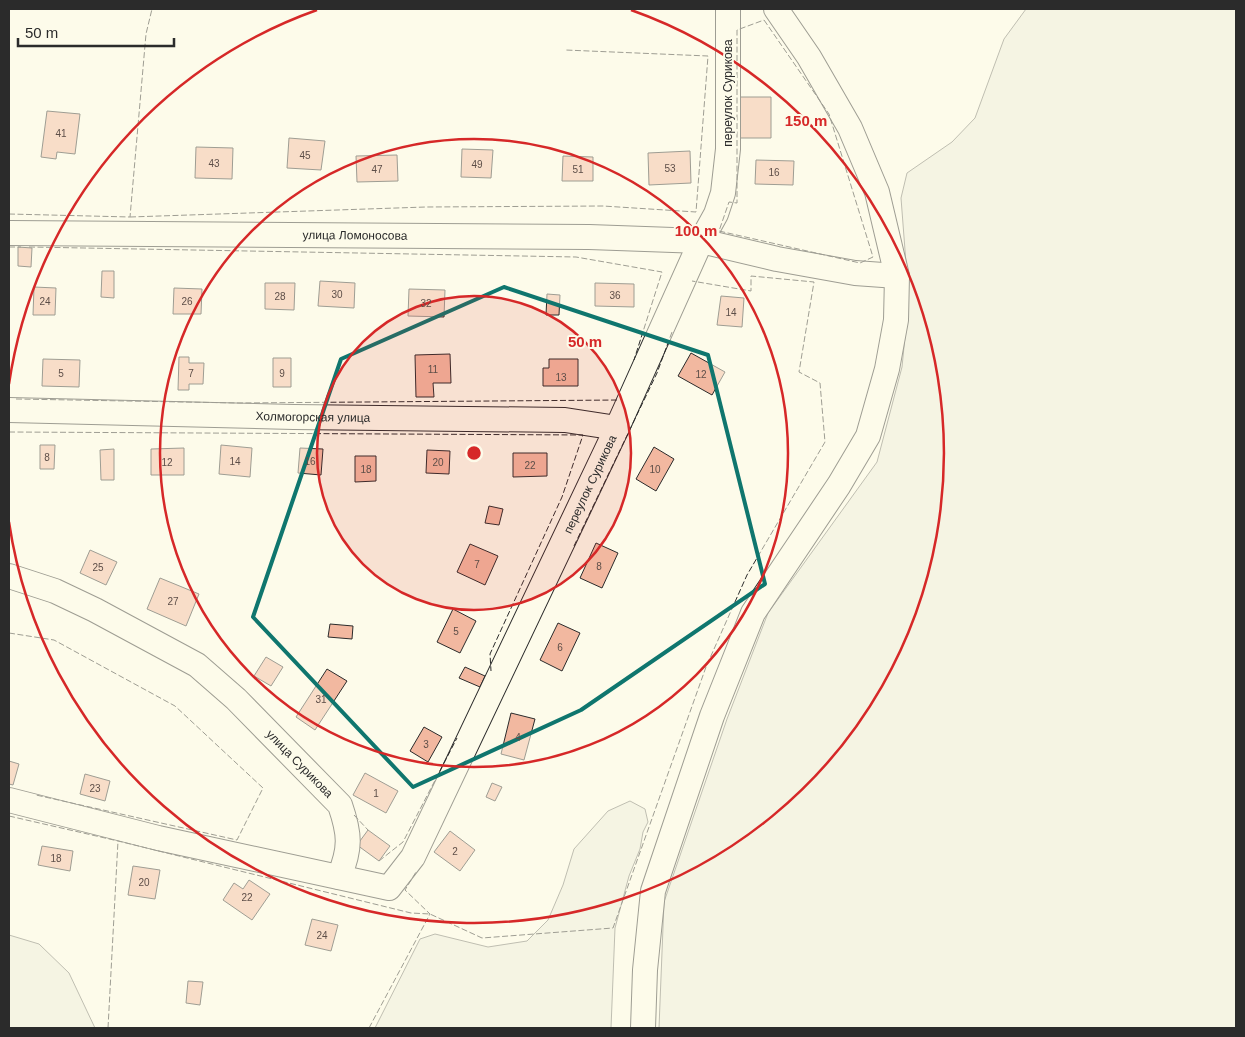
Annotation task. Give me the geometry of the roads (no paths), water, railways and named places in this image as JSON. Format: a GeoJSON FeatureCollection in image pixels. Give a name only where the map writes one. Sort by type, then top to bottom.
{"type":"FeatureCollection","features":[{"type":"Feature","properties":{"kind":"street","name":"переулок Сурикова"},"geometry":{"type":"LineString","coordinates":[[339,877],[389,888],[413,857],[617,428],[701,241],[716,214],[723,193],[728,149],[728,9]]}},
{"type":"Feature","properties":{"kind":"street"},"geometry":{"type":"LineString","coordinates":[[643,1028],[645,970],[653,891],[709,726],[753,613],[839,486],[868,436],[887,369],[896,320],[897,276],[877,192],[850,128],[809,57],[776,9]]}},
{"type":"Feature","properties":{"kind":"street","name":"улица Ломоносова"},"geometry":{"type":"LineString","coordinates":[[9,233],[579,237],[701,241],[816,266],[897,276]]}},
{"type":"Feature","properties":{"kind":"street","name":"Холмогорская улица"},"geometry":{"type":"LineString","coordinates":[[9,410],[294,417],[565,420],[617,428]]}},
{"type":"Feature","properties":{"kind":"street","name":"улица Сурикова"},"geometry":{"type":"LineString","coordinates":[[9,576],[55,591],[95,610],[184,657],[211,676],[340,805],[348,827],[348,849],[339,877]]}},
{"type":"Feature","properties":{"kind":"street"},"geometry":{"type":"LineString","coordinates":[[9,800],[158,838],[339,877]]}}]}
